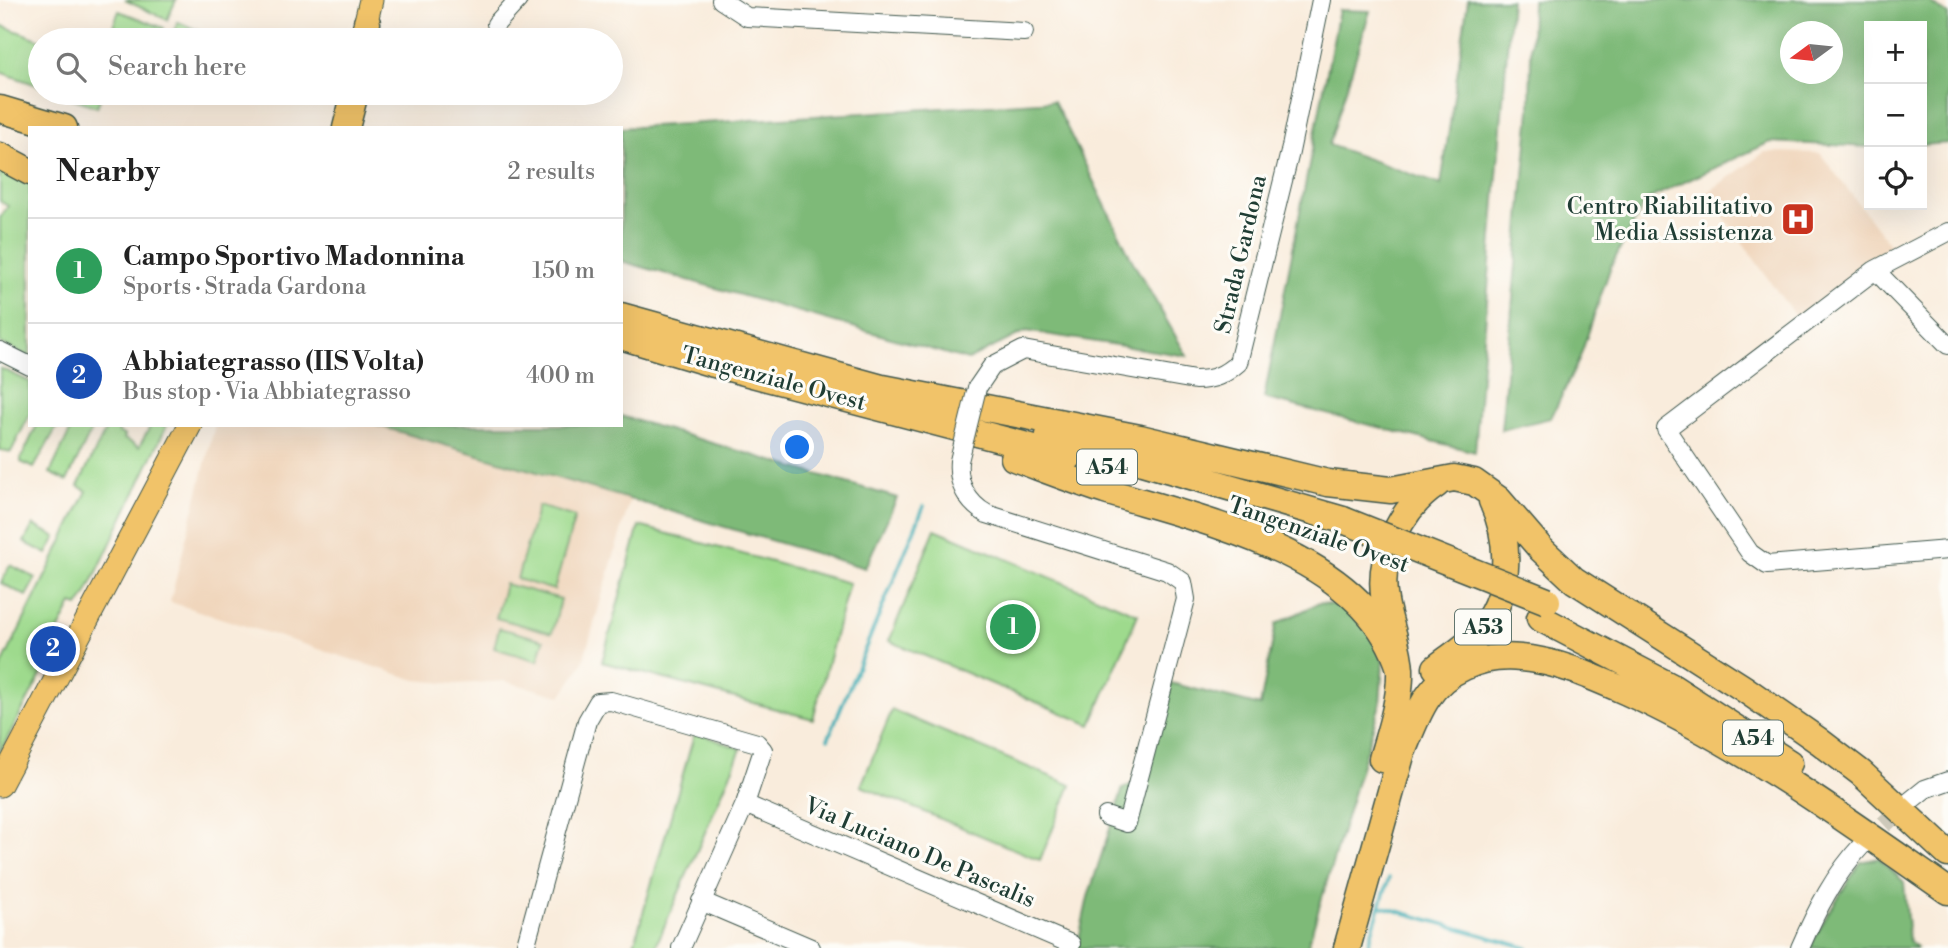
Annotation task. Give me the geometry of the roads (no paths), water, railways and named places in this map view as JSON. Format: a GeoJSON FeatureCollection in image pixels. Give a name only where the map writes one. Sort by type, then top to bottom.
{"type":"FeatureCollection","features":[{"type":"Feature","properties":{"kind":"highway"},"geometry":{"type":"LineString","coordinates":[[347,126],[352,105]]}},
{"type":"Feature","properties":{"kind":"highway"},"geometry":{"type":"LineString","coordinates":[[0,109],[57,126]]}},
{"type":"Feature","properties":{"kind":"highway"},"geometry":{"type":"LineString","coordinates":[[0,123],[28,135]]}},
{"type":"Feature","properties":{"kind":"highway"},"geometry":{"type":"LineString","coordinates":[[0,142],[28,153]]}},
{"type":"Feature","properties":{"kind":"highway"},"geometry":{"type":"LineString","coordinates":[[0,156],[28,171]]}},
{"type":"Feature","properties":{"kind":"highway"},"geometry":{"type":"LineString","coordinates":[[623,304],[775,358]]}},
{"type":"Feature","properties":{"kind":"highway","name":"Tangenziale Ovest"},"geometry":{"type":"LineString","coordinates":[[623,317],[775,358],[878,396],[1341,528],[1543,610],[1668,666],[1758,722],[1823,764],[1948,863]]}},
{"type":"Feature","properties":{"kind":"highway","name":"Tangenziale Ovest"},"geometry":{"type":"LineString","coordinates":[[623,337],[714,364],[878,396]]}},
{"type":"Feature","properties":{"kind":"highway"},"geometry":{"type":"LineString","coordinates":[[623,345],[714,364]]}},
{"type":"Feature","properties":{"kind":"highway"},"geometry":{"type":"LineString","coordinates":[[878,396],[1140,438],[1328,484],[1398,490],[1444,479],[1462,478],[1480,486],[1498,499],[1541,549],[1574,580],[1743,688],[1819,741],[1861,773],[1948,854]]}},
{"type":"Feature","properties":{"kind":"highway"},"geometry":{"type":"LineString","coordinates":[[878,396],[1103,490],[1211,522],[1262,542],[1314,570],[1355,599],[1387,635],[1400,669]]}},
{"type":"Feature","properties":{"kind":"highway","name":"A53"},"geometry":{"type":"LineString","coordinates":[[1347,948],[1394,749],[1400,669],[1398,647],[1385,604],[1384,569],[1406,514],[1418,499],[1444,479]]}},
{"type":"Feature","properties":{"kind":"highway","name":"A53"},"geometry":{"type":"LineString","coordinates":[[1328,948],[1394,749],[1423,685],[1434,670],[1478,635],[1500,595],[1505,569],[1504,537],[1492,502],[1480,486]]}},
{"type":"Feature","properties":{"kind":"highway","name":"Tangenziale Ovest"},"geometry":{"type":"LineString","coordinates":[[1543,610],[1742,730],[1893,839],[1948,886]]}},
{"type":"Feature","properties":{"kind":"highway"},"geometry":{"type":"LineString","coordinates":[[1394,749],[1426,696],[1438,683],[1462,667],[1487,659],[1514,657],[1557,664],[1643,700],[1702,730],[1831,809],[1948,891]]}},
{"type":"Feature","properties":{"kind":"main road"},"geometry":{"type":"LineString","coordinates":[[335,126],[341,105]]}},
{"type":"Feature","properties":{"kind":"main road"},"geometry":{"type":"LineString","coordinates":[[0,785],[189,427]]}},
{"type":"Feature","properties":{"kind":"street"},"geometry":{"type":"LineString","coordinates":[[496,24],[519,0]]}},
{"type":"Feature","properties":{"kind":"street"},"geometry":{"type":"LineString","coordinates":[[721,0],[747,17],[1024,32]]}},
{"type":"Feature","properties":{"kind":"street","name":"Strada Gardona"},"geometry":{"type":"LineString","coordinates":[[1106,816],[1127,823],[1186,599],[1183,582],[1167,571],[982,511],[964,490],[959,461],[977,388],[987,371],[998,361],[1023,350],[1195,380],[1209,380],[1224,375],[1238,363],[1290,152],[1321,0]]}},
{"type":"Feature","properties":{"kind":"street"},"geometry":{"type":"LineString","coordinates":[[1948,232],[1875,270],[1666,429],[1749,553],[1767,565],[1948,550]]}},
{"type":"Feature","properties":{"kind":"street"},"geometry":{"type":"LineString","coordinates":[[1875,270],[1948,345]]}},
{"type":"Feature","properties":{"kind":"street"},"geometry":{"type":"LineString","coordinates":[[0,351],[28,365]]}},
{"type":"Feature","properties":{"kind":"street"},"geometry":{"type":"LineString","coordinates":[[525,948],[587,721],[598,702],[611,701],[757,743],[762,750],[760,766],[745,804],[681,948]]}},
{"type":"Feature","properties":{"kind":"street"},"geometry":{"type":"LineString","coordinates":[[1905,805],[1925,789],[1948,781]]}},
{"type":"Feature","properties":{"kind":"street","name":"Via Luciano De Pascalis"},"geometry":{"type":"LineString","coordinates":[[745,804],[1071,944],[1070,948]]}},
{"type":"Feature","properties":{"kind":"street"},"geometry":{"type":"LineString","coordinates":[[1800,948],[1819,903],[1839,869],[1863,844]]}},
{"type":"Feature","properties":{"kind":"street"},"geometry":{"type":"LineString","coordinates":[[701,901],[811,948]]}},
{"type":"Feature","properties":{"kind":"waterway"},"geometry":{"type":"LineString","coordinates":[[828,739],[924,506]]}},
{"type":"Feature","properties":{"kind":"waterway"},"geometry":{"type":"LineString","coordinates":[[1367,948],[1389,878]]}},
{"type":"Feature","properties":{"kind":"waterway"},"geometry":{"type":"LineString","coordinates":[[1380,906],[1528,948]]}},
{"type":"Feature","properties":{"kind":"tunnel"},"geometry":{"type":"LineString","coordinates":[[1864,843],[1905,805]]}},
{"type":"Feature","properties":{"kind":"place","name":"Centro Riabilitativo Media Assistenza"},"geometry":{"type":"Point","coordinates":[1798,219]}},
{"type":"Feature","properties":{"kind":"place","name":"Campo Sportivo Madonnina"},"geometry":{"type":"Point","coordinates":[1013,627]}},
{"type":"Feature","properties":{"kind":"place","name":"Abbiategrasso (IIS Volta)"},"geometry":{"type":"Point","coordinates":[53,649]}}]}
